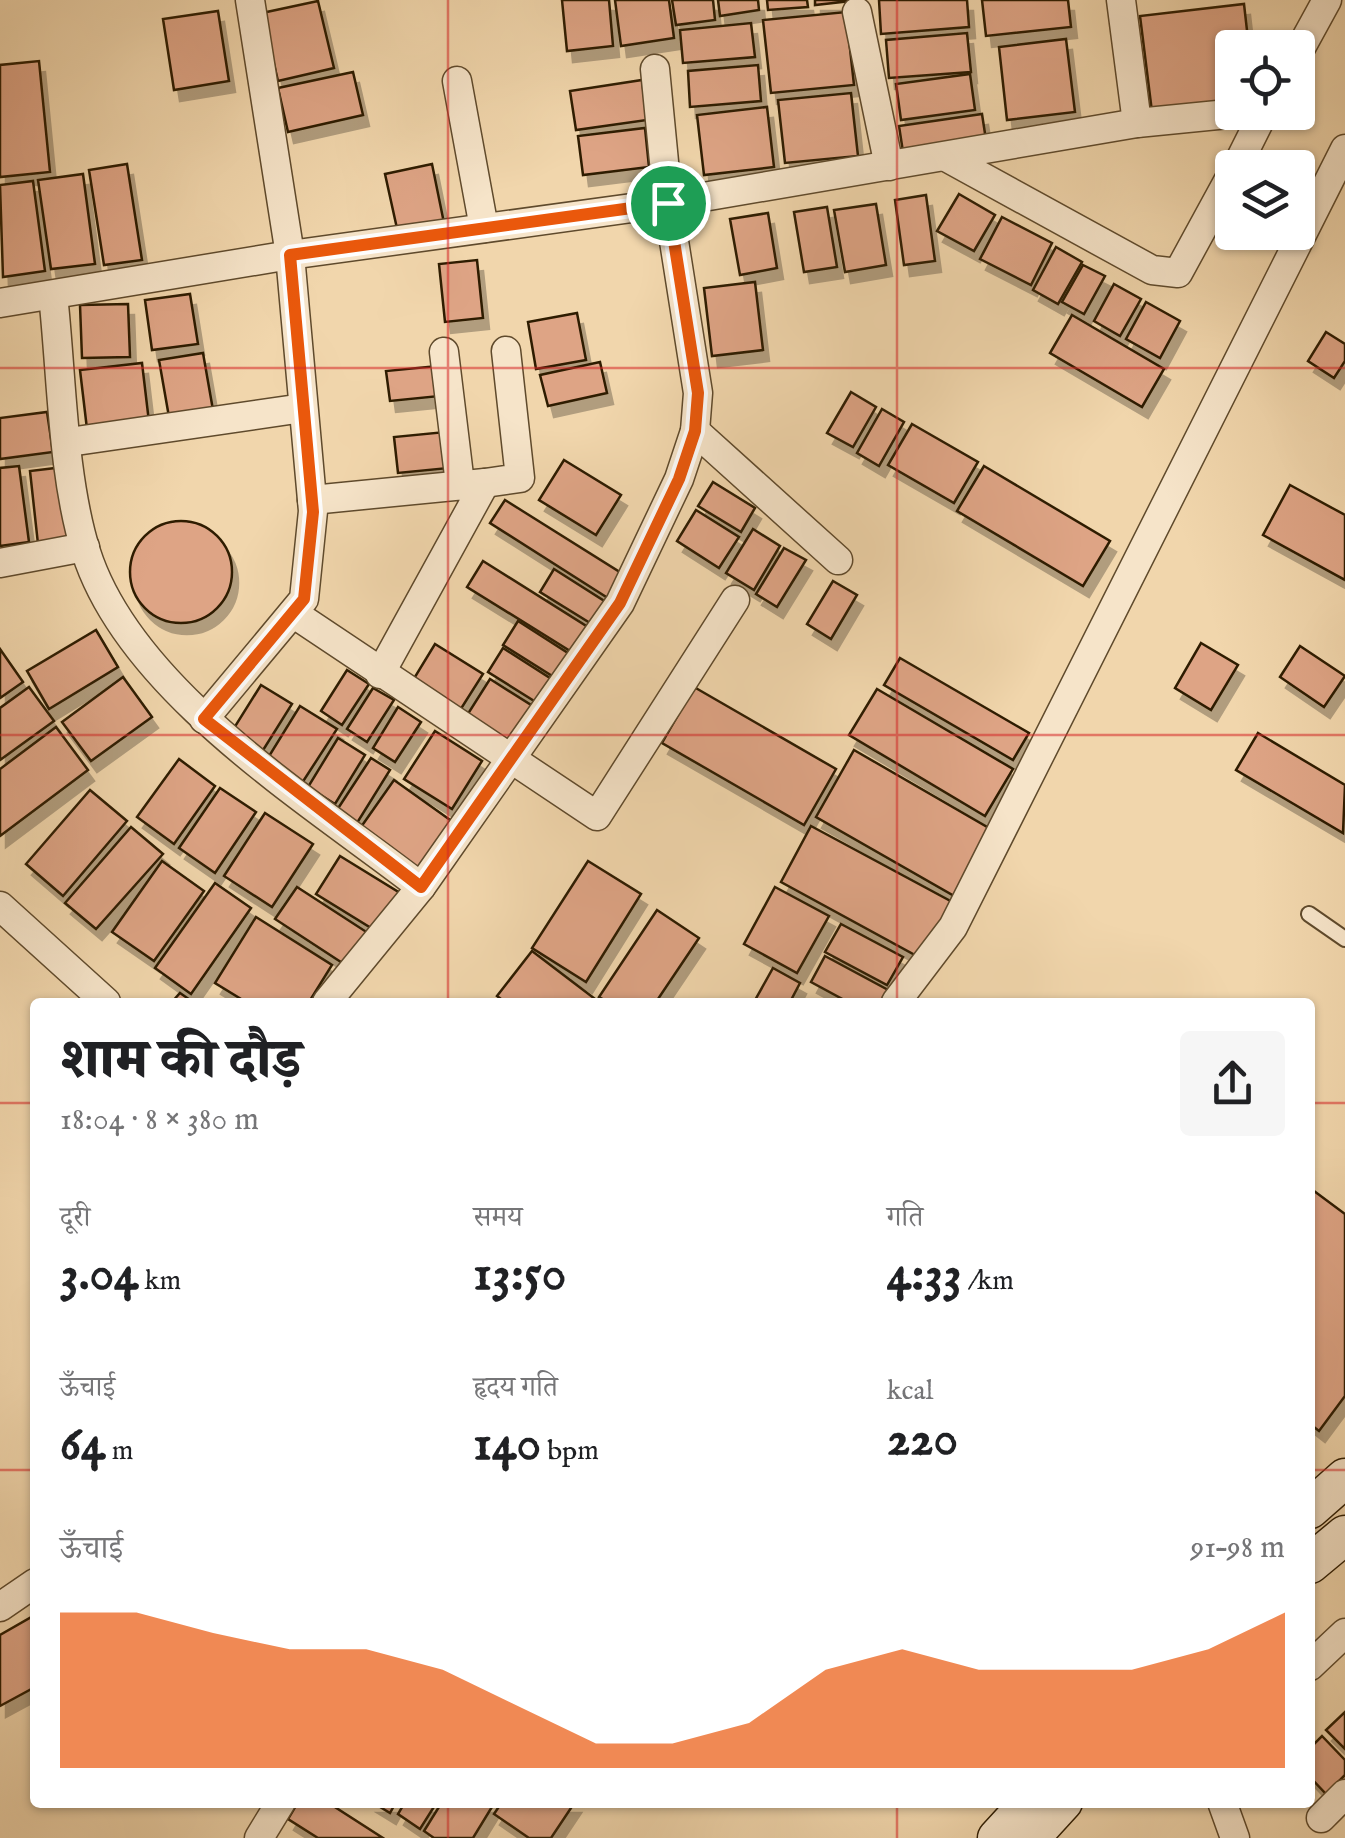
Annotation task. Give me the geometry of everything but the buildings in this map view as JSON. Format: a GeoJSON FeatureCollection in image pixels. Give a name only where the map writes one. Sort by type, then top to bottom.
{"type":"FeatureCollection","features":[{"type":"Feature","properties":{"kind":"street"},"geometry":{"type":"LineString","coordinates":[[204,719],[304,599],[312,500],[290,255],[250,0]]}},
{"type":"Feature","properties":{"kind":"street"},"geometry":{"type":"LineString","coordinates":[[1121,0],[1137,123]]}},
{"type":"Feature","properties":{"kind":"street"},"geometry":{"type":"LineString","coordinates":[[1311,30],[1327,0]]}},
{"type":"Feature","properties":{"kind":"street"},"geometry":{"type":"LineString","coordinates":[[858,12],[889,166]]}},
{"type":"Feature","properties":{"kind":"street"},"geometry":{"type":"LineString","coordinates":[[331,998],[421,887],[620,603],[679,479],[695,431],[698,393],[668,203],[656,68]]}},
{"type":"Feature","properties":{"kind":"street"},"geometry":{"type":"LineString","coordinates":[[457,82],[484,228]]}},
{"type":"Feature","properties":{"kind":"street"},"geometry":{"type":"LineString","coordinates":[[0,303],[290,255],[668,203],[1137,123],[1215,115]]}},
{"type":"Feature","properties":{"kind":"street"},"geometry":{"type":"LineString","coordinates":[[899,998],[953,927],[1345,148]]}},
{"type":"Feature","properties":{"kind":"street"},"geometry":{"type":"LineString","coordinates":[[946,158],[1152,270],[1168,275],[1178,274],[1188,260],[1215,208]]}},
{"type":"Feature","properties":{"kind":"street"},"geometry":{"type":"LineString","coordinates":[[53,296],[85,547],[106,597],[204,719],[421,887]]}},
{"type":"Feature","properties":{"kind":"street"},"geometry":{"type":"LineString","coordinates":[[312,500],[520,478],[506,351]]}},
{"type":"Feature","properties":{"kind":"street"},"geometry":{"type":"LineString","coordinates":[[380,674],[472,484],[444,352]]}},
{"type":"Feature","properties":{"kind":"street"},"geometry":{"type":"LineString","coordinates":[[69,442],[304,408]]}},
{"type":"Feature","properties":{"kind":"street"},"geometry":{"type":"LineString","coordinates":[[695,431],[745,481],[838,560]]}},
{"type":"Feature","properties":{"kind":"street"},"geometry":{"type":"LineString","coordinates":[[0,563],[85,547]]}},
{"type":"Feature","properties":{"kind":"street"},"geometry":{"type":"LineString","coordinates":[[293,614],[509,761],[598,816],[736,600]]}},
{"type":"Feature","properties":{"kind":"street"},"geometry":{"type":"LineString","coordinates":[[0,906],[102,998]]}},
{"type":"Feature","properties":{"kind":"street"},"geometry":{"type":"LineString","coordinates":[[1315,1504],[1345,1478]]}},
{"type":"Feature","properties":{"kind":"street"},"geometry":{"type":"LineString","coordinates":[[1315,1560],[1345,1535]]}},
{"type":"Feature","properties":{"kind":"street"},"geometry":{"type":"LineString","coordinates":[[0,1607],[30,1586]]}},
{"type":"Feature","properties":{"kind":"street"},"geometry":{"type":"LineString","coordinates":[[1315,1661],[1345,1633]]}},
{"type":"Feature","properties":{"kind":"street"},"geometry":{"type":"LineString","coordinates":[[1321,1818],[1345,1794]]}},
{"type":"Feature","properties":{"kind":"street"},"geometry":{"type":"LineString","coordinates":[[260,1838],[278,1808]]}},
{"type":"Feature","properties":{"kind":"street"},"geometry":{"type":"LineString","coordinates":[[997,1838],[1024,1808]]}},
{"type":"Feature","properties":{"kind":"street"},"geometry":{"type":"LineString","coordinates":[[1030,1838],[1058,1808]]}},
{"type":"Feature","properties":{"kind":"street"},"geometry":{"type":"LineString","coordinates":[[1224,1808],[1235,1838]]}},
{"type":"Feature","properties":{"kind":"lane"},"geometry":{"type":"LineString","coordinates":[[1308,914],[1345,938]]}},
{"type":"Feature","properties":{"kind":"route"},"geometry":{"type":"LineString","coordinates":[[668,203],[698,393],[695,431],[679,479],[620,603],[421,887],[204,719],[304,599],[313,512],[290,255],[668,203]]}}]}
